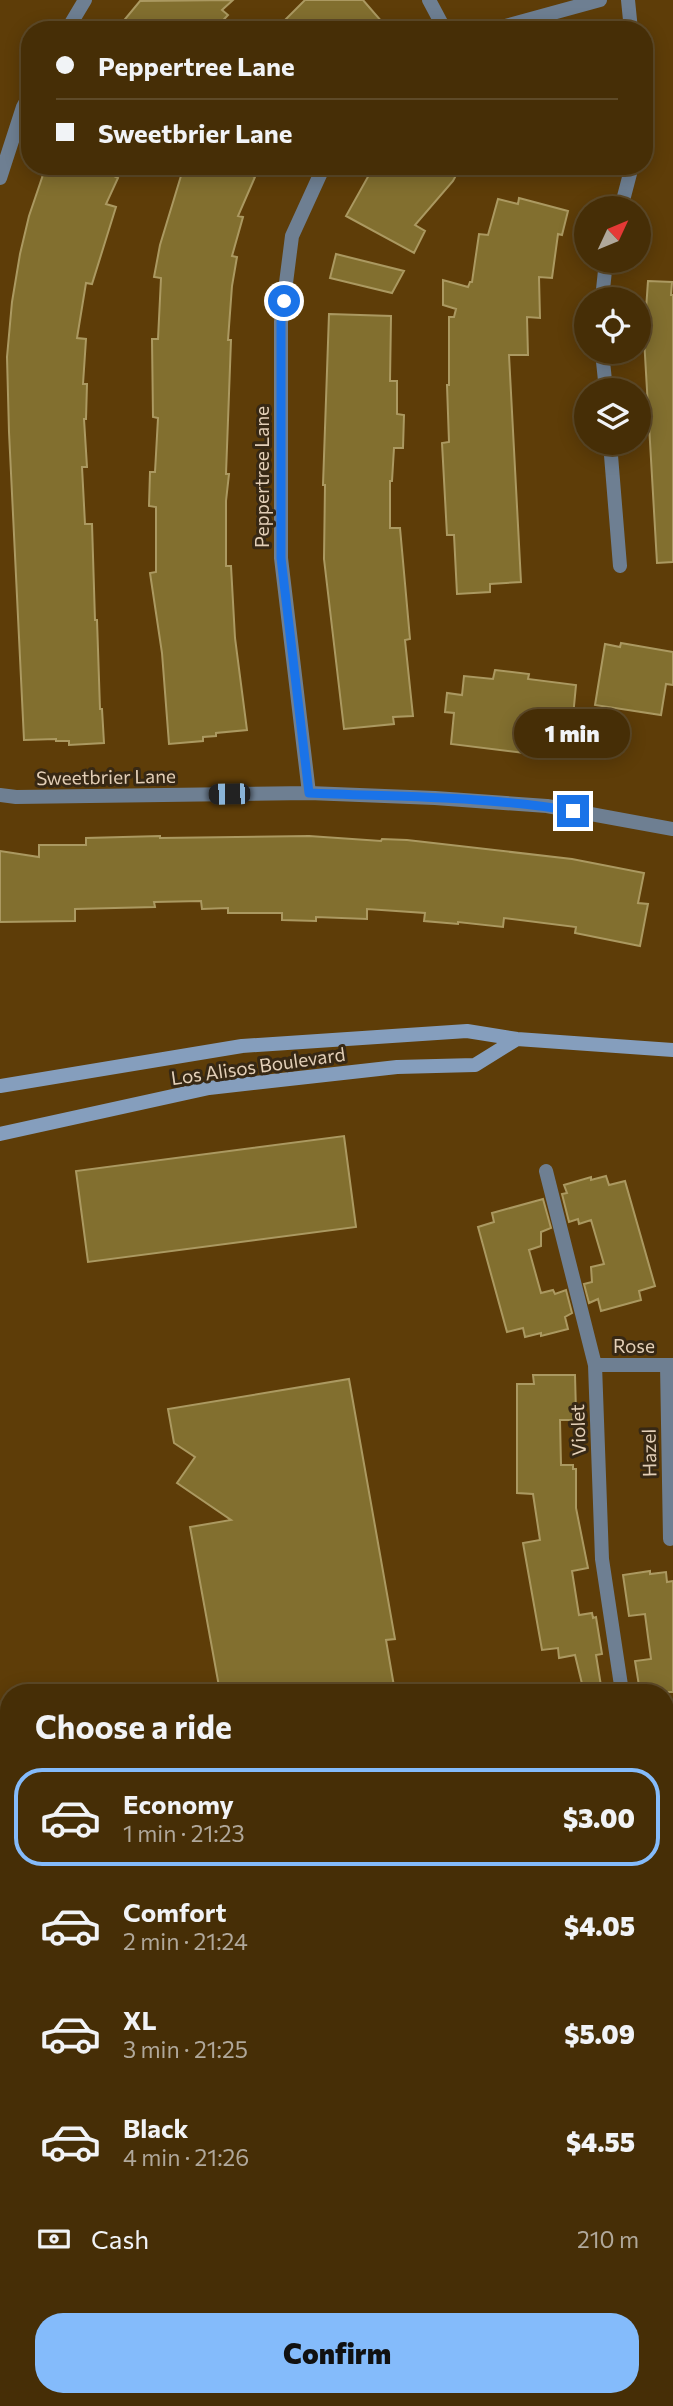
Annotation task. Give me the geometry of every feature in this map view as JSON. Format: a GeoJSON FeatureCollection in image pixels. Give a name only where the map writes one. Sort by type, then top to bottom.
{"type":"FeatureCollection","features":[{"type":"Feature","properties":{"kind":"main road","name":"Los Alisos Boulevard"},"geometry":{"type":"LineString","coordinates":[[0,1086],[243,1046],[467,1031],[517,1039],[673,1050]]}},
{"type":"Feature","properties":{"kind":"main road","name":"Los Alisos Boulevard"},"geometry":{"type":"LineString","coordinates":[[0,1134],[209,1088],[397,1067],[475,1065],[517,1039]]}},
{"type":"Feature","properties":{"kind":"street"},"geometry":{"type":"LineString","coordinates":[[72,21],[85,0]]}},
{"type":"Feature","properties":{"kind":"street"},"geometry":{"type":"LineString","coordinates":[[429,0],[440,21]]}},
{"type":"Feature","properties":{"kind":"street"},"geometry":{"type":"LineString","coordinates":[[524,21],[600,0]]}},
{"type":"Feature","properties":{"kind":"street"},"geometry":{"type":"LineString","coordinates":[[628,0],[630,21]]}},
{"type":"Feature","properties":{"kind":"street"},"geometry":{"type":"LineString","coordinates":[[0,178],[21,113]]}},
{"type":"Feature","properties":{"kind":"street","name":"Peppertree Lane"},"geometry":{"type":"LineString","coordinates":[[309,793],[281,558],[281,322],[292,236],[320,175]]}},
{"type":"Feature","properties":{"kind":"street"},"geometry":{"type":"LineString","coordinates":[[624,196],[630,175]]}},
{"type":"Feature","properties":{"kind":"street"},"geometry":{"type":"LineString","coordinates":[[612,455],[620,566]]}},
{"type":"Feature","properties":{"kind":"street","name":"Sweetbrier Lane"},"geometry":{"type":"LineString","coordinates":[[0,795],[16,797],[309,793],[435,798],[547,806],[673,829]]}},
{"type":"Feature","properties":{"kind":"street","name":"Violet"},"geometry":{"type":"LineString","coordinates":[[546,1171],[595,1365],[602,1559],[621,1684]]}},
{"type":"Feature","properties":{"kind":"street","name":"Rose"},"geometry":{"type":"LineString","coordinates":[[595,1365],[670,1365]]}},
{"type":"Feature","properties":{"kind":"street","name":"Hazel"},"geometry":{"type":"LineString","coordinates":[[670,1365],[670,1539]]}},
{"type":"Feature","properties":{"kind":"building"},"geometry":{"type":"Polygon","coordinates":[[[233,0],[222,10],[228,15],[222,21],[123,21],[140,1],[233,0]]]}},
{"type":"Feature","properties":{"kind":"building"},"geometry":{"type":"Polygon","coordinates":[[[305,0],[363,0],[381,21],[284,21],[305,0]]]}},
{"type":"Feature","properties":{"kind":"building"},"geometry":{"type":"Polygon","coordinates":[[[43,175],[112,175],[118,178],[106,204],[116,207],[92,284],[86,283],[77,338],[86,339],[83,384],[87,384],[84,419],[87,467],[82,467],[85,524],[92,524],[95,620],[104,743],[69,745],[69,741],[56,739],[24,740],[7,357],[12,302],[29,216],[43,175]]]}},
{"type":"Feature","properties":{"kind":"building"},"geometry":{"type":"Polygon","coordinates":[[[181,175],[255,177],[238,216],[243,217],[232,256],[237,257],[228,340],[231,340],[226,474],[229,474],[226,501],[226,566],[231,566],[235,638],[247,730],[216,733],[216,736],[203,737],[203,741],[169,744],[162,653],[150,573],[156,572],[156,507],[149,506],[150,472],[155,472],[158,418],[153,417],[152,339],[158,339],[161,278],[154,277],[160,245],[181,175]]]}},
{"type":"Feature","properties":{"kind":"building"},"geometry":{"type":"Polygon","coordinates":[[[369,175],[456,175],[415,225],[425,231],[414,253],[346,216],[369,175]]]}},
{"type":"Feature","properties":{"kind":"building"},"geometry":{"type":"Polygon","coordinates":[[[519,198],[568,211],[562,235],[558,234],[552,278],[539,277],[540,318],[527,317],[528,355],[509,355],[521,582],[490,584],[490,592],[457,594],[454,535],[447,535],[442,443],[449,442],[449,317],[454,317],[456,309],[443,305],[443,280],[468,287],[472,282],[479,234],[488,235],[498,199],[518,204],[519,198]]]}},
{"type":"Feature","properties":{"kind":"building"},"geometry":{"type":"Polygon","coordinates":[[[336,254],[404,271],[392,293],[330,278],[336,254]]]}},
{"type":"Feature","properties":{"kind":"building"},"geometry":{"type":"Polygon","coordinates":[[[648,281],[672,282],[673,562],[657,563],[651,455],[651,378],[646,378],[646,364],[651,364],[651,287],[648,287],[648,281]]]}},
{"type":"Feature","properties":{"kind":"building"},"geometry":{"type":"Polygon","coordinates":[[[329,314],[391,316],[390,381],[397,381],[397,414],[404,415],[403,448],[394,448],[390,481],[390,528],[400,528],[410,639],[405,640],[413,716],[393,717],[394,724],[344,729],[324,559],[323,485],[329,314]]]}},
{"type":"Feature","properties":{"kind":"building"},"geometry":{"type":"Polygon","coordinates":[[[621,643],[673,652],[673,685],[666,684],[661,715],[595,705],[605,644],[620,647],[621,643]]]}},
{"type":"Feature","properties":{"kind":"building"},"geometry":{"type":"Polygon","coordinates":[[[495,670],[529,674],[528,679],[576,685],[572,727],[561,726],[557,757],[451,744],[454,713],[445,712],[447,693],[462,695],[464,676],[493,679],[495,670]]]}},
{"type":"Feature","properties":{"kind":"building"},"geometry":{"type":"Polygon","coordinates":[[[309,836],[407,840],[572,859],[644,873],[638,903],[648,904],[640,946],[575,933],[576,927],[504,918],[503,927],[424,921],[425,913],[367,909],[367,919],[316,917],[316,921],[282,920],[282,913],[228,913],[228,908],[202,909],[201,901],[154,902],[155,907],[75,909],[75,921],[0,922],[0,851],[39,857],[39,845],[86,845],[86,838],[309,836]]]}},
{"type":"Feature","properties":{"kind":"building"},"geometry":{"type":"Polygon","coordinates":[[[344,1136],[356,1227],[88,1262],[76,1171],[344,1136]]]}},
{"type":"Feature","properties":{"kind":"building"},"geometry":{"type":"Polygon","coordinates":[[[606,1176],[609,1185],[625,1181],[655,1286],[639,1291],[641,1300],[601,1311],[598,1299],[589,1303],[584,1284],[592,1282],[591,1267],[604,1264],[591,1220],[579,1224],[578,1219],[569,1222],[562,1194],[567,1193],[564,1185],[591,1177],[591,1180],[606,1176]]]}},
{"type":"Feature","properties":{"kind":"building"},"geometry":{"type":"Polygon","coordinates":[[[543,1199],[551,1228],[541,1232],[541,1246],[529,1250],[541,1293],[553,1290],[555,1294],[566,1290],[572,1313],[565,1317],[568,1329],[525,1337],[523,1328],[507,1332],[478,1227],[494,1222],[492,1213],[543,1199]]]}},
{"type":"Feature","properties":{"kind":"building"},"geometry":{"type":"Polygon","coordinates":[[[533,1375],[575,1375],[576,1413],[573,1413],[573,1420],[560,1420],[561,1465],[573,1465],[573,1469],[576,1469],[576,1508],[588,1568],[572,1571],[579,1615],[592,1613],[593,1618],[596,1617],[602,1654],[596,1655],[601,1684],[582,1684],[575,1655],[559,1658],[558,1648],[542,1650],[523,1543],[540,1540],[533,1494],[517,1493],[517,1384],[534,1384],[533,1375]]]}},
{"type":"Feature","properties":{"kind":"building"},"geometry":{"type":"Polygon","coordinates":[[[349,1379],[395,1639],[386,1640],[394,1684],[219,1684],[190,1527],[231,1520],[177,1483],[195,1457],[174,1443],[168,1409],[349,1379]]]}},
{"type":"Feature","properties":{"kind":"building"},"geometry":{"type":"Polygon","coordinates":[[[650,1571],[650,1574],[666,1572],[667,1582],[673,1581],[673,1684],[639,1684],[635,1661],[651,1659],[645,1614],[629,1616],[623,1575],[650,1571]]]}},
{"type":"Feature","properties":{"kind":"route"},"geometry":{"type":"LineString","coordinates":[[284,301],[281,322],[281,558],[309,793],[435,798],[547,806],[573,811]]}}]}
